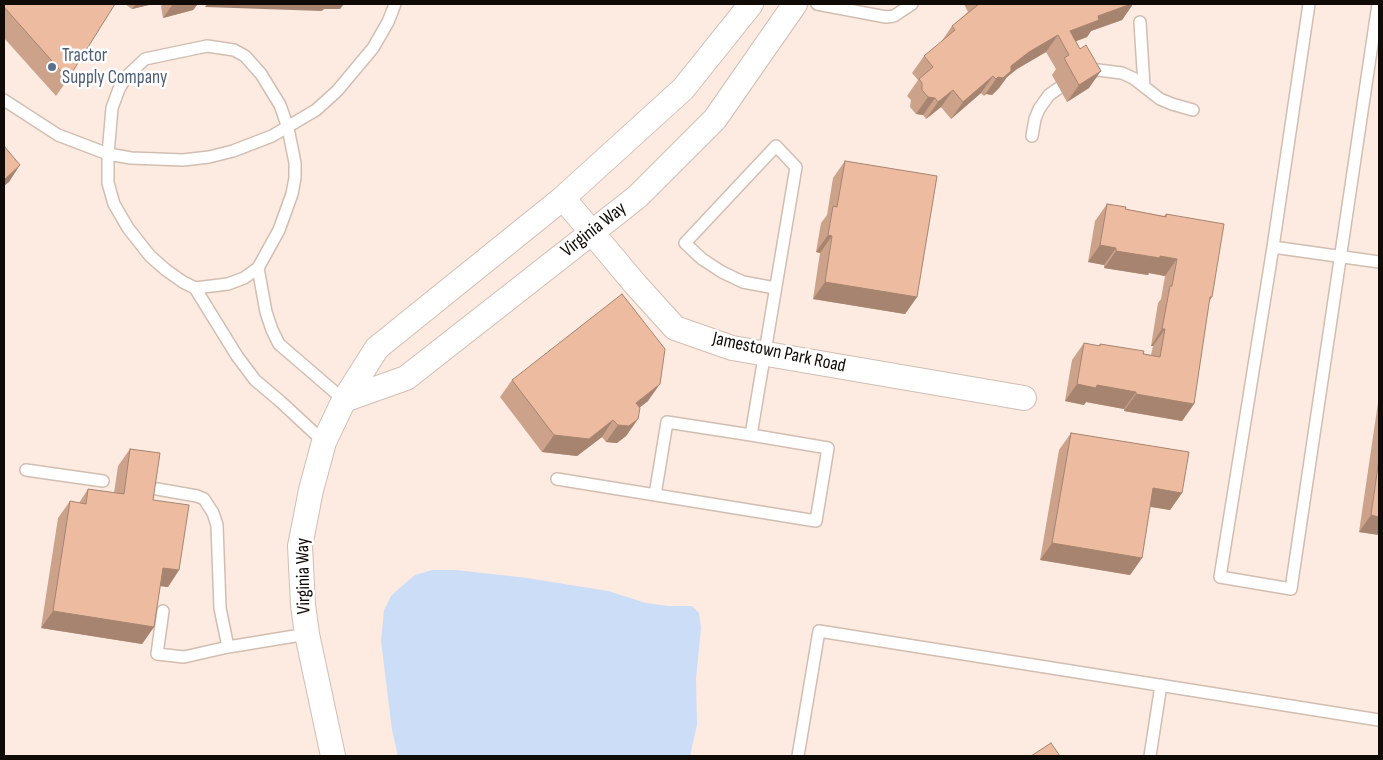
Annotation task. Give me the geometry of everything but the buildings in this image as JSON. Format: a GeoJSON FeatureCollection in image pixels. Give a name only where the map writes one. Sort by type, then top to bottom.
{"type":"FeatureCollection","features":[{"type":"Feature","properties":{"kind":"street","name":"Virginia Way"},"geometry":{"type":"LineString","coordinates":[[333,756],[302,605],[300,546],[324,442],[344,400],[377,348],[563,198],[682,88],[751,4]]}},
{"type":"Feature","properties":{"kind":"street","name":"Virginia Way"},"geometry":{"type":"LineString","coordinates":[[344,400],[406,378],[637,197],[715,119],[795,4]]}},
{"type":"Feature","properties":{"kind":"street","name":"Jamestown Park Road"},"geometry":{"type":"LineString","coordinates":[[563,198],[636,286],[675,328],[732,348],[1024,398]]}},
{"type":"Feature","properties":{"kind":"lane"},"geometry":{"type":"LineString","coordinates":[[4,100],[58,135],[108,154],[158,160],[208,157],[251,145],[288,128],[316,110],[337,91],[373,48],[396,4]]}},
{"type":"Feature","properties":{"kind":"lane"},"geometry":{"type":"LineString","coordinates":[[817,4],[886,17],[894,16],[912,4]]}},
{"type":"Feature","properties":{"kind":"lane"},"geometry":{"type":"LineString","coordinates":[[1309,4],[1273,248],[1220,577],[1291,589],[1378,4]]}},
{"type":"Feature","properties":{"kind":"lane"},"geometry":{"type":"LineString","coordinates":[[1140,22],[1144,86]]}},
{"type":"Feature","properties":{"kind":"lane"},"geometry":{"type":"LineString","coordinates":[[195,288],[228,284],[244,278],[258,268],[278,230],[292,194],[295,163],[288,128],[280,105],[253,64],[234,50],[208,46],[145,59],[126,77],[118,89],[112,108],[108,154],[108,183],[114,204],[128,228],[155,261],[183,282],[195,288],[237,356],[255,380],[324,442]]}},
{"type":"Feature","properties":{"kind":"lane"},"geometry":{"type":"LineString","coordinates":[[1081,74],[1098,70],[1116,72],[1133,78],[1160,98],[1172,104],[1193,110]]}},
{"type":"Feature","properties":{"kind":"lane"},"geometry":{"type":"LineString","coordinates":[[1032,136],[1039,109],[1049,95],[1058,88]]}},
{"type":"Feature","properties":{"kind":"lane"},"geometry":{"type":"LineString","coordinates":[[751,435],[796,166],[776,146],[685,243],[702,259],[722,272],[743,282],[775,288]]}},
{"type":"Feature","properties":{"kind":"lane"},"geometry":{"type":"LineString","coordinates":[[1273,248],[1379,262]]}},
{"type":"Feature","properties":{"kind":"lane"},"geometry":{"type":"LineString","coordinates":[[258,268],[266,312],[272,330],[280,344],[344,400]]}},
{"type":"Feature","properties":{"kind":"lane"},"geometry":{"type":"LineString","coordinates":[[557,479],[655,495],[816,521],[828,448],[667,422],[655,495]]}},
{"type":"Feature","properties":{"kind":"lane"},"geometry":{"type":"LineString","coordinates":[[26,470],[103,481]]}},
{"type":"Feature","properties":{"kind":"lane"},"geometry":{"type":"LineString","coordinates":[[156,489],[197,496],[204,500],[213,513],[217,525],[220,608],[228,647]]}},
{"type":"Feature","properties":{"kind":"lane"},"geometry":{"type":"LineString","coordinates":[[162,611],[156,654],[184,657],[228,647],[307,634]]}},
{"type":"Feature","properties":{"kind":"lane"},"geometry":{"type":"LineString","coordinates":[[798,756],[819,632],[1379,720]]}},
{"type":"Feature","properties":{"kind":"lane"},"geometry":{"type":"LineString","coordinates":[[1150,756],[1161,685]]}},
{"type":"Feature","properties":{"kind":"shaded area"},"geometry":{"type":"Polygon","coordinates":[[[4,4],[1379,4],[1379,756],[4,756],[4,4]]]}},
{"type":"Feature","properties":{"kind":"water"},"geometry":{"type":"Polygon","coordinates":[[[432,570],[456,570],[527,578],[608,591],[646,603],[668,606],[692,606],[699,613],[701,628],[696,678],[697,725],[690,756],[398,756],[392,730],[381,641],[384,610],[391,596],[415,575],[432,570]]]}},
{"type":"Feature","properties":{"kind":"place","name":"Tractor Supply Company"},"geometry":{"type":"Point","coordinates":[52,67]}}]}
